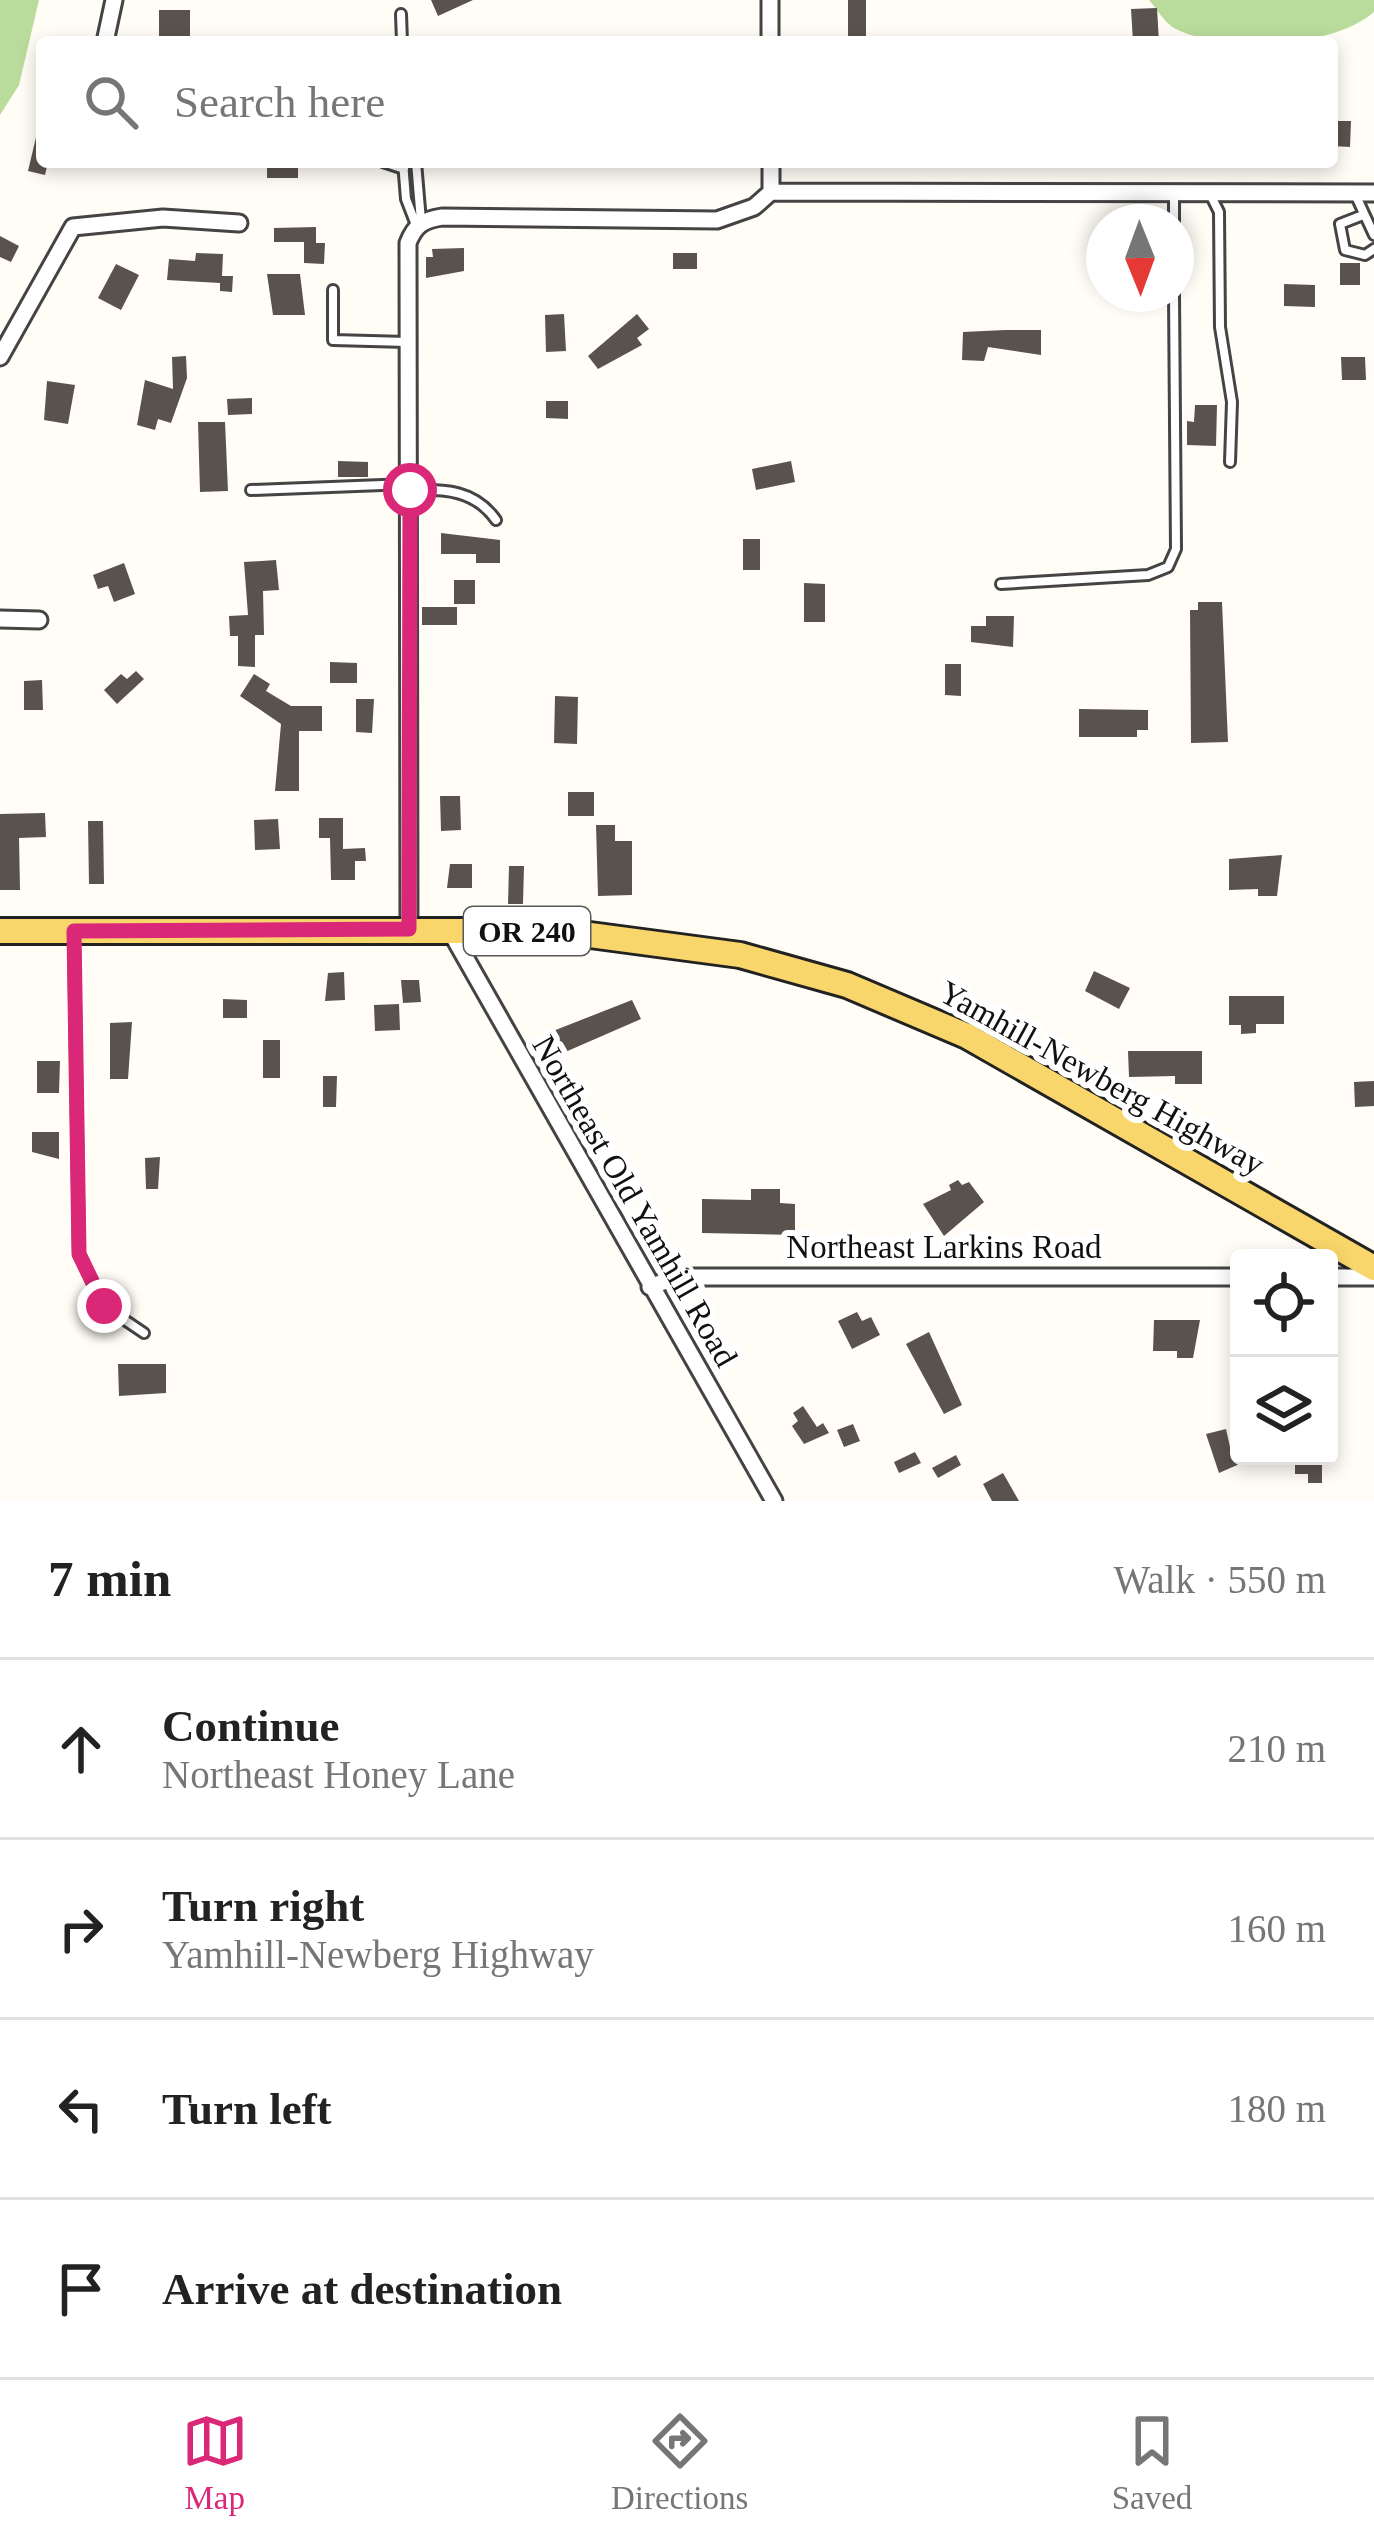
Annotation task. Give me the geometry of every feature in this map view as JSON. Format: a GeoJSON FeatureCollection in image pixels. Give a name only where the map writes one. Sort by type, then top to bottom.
{"type":"FeatureCollection","features":[{"type":"Feature","properties":{"kind":"main road","name":"Yamhill-Newberg Highway"},"geometry":{"type":"LineString","coordinates":[[0,931],[448,929],[574,932],[687,945],[847,985],[1009,1058],[1374,1268]]}},
{"type":"Feature","properties":{"kind":"street"},"geometry":{"type":"LineString","coordinates":[[106,36],[114,0]]}},
{"type":"Feature","properties":{"kind":"street"},"geometry":{"type":"LineString","coordinates":[[770,0],[770,36]]}},
{"type":"Feature","properties":{"kind":"street"},"geometry":{"type":"LineString","coordinates":[[771,168],[771,192]]}},
{"type":"Feature","properties":{"kind":"street"},"geometry":{"type":"LineString","coordinates":[[409,929],[408,243],[419,225],[442,217],[717,220],[754,207],[771,192],[1374,193]]}},
{"type":"Feature","properties":{"kind":"street"},"geometry":{"type":"LineString","coordinates":[[0,357],[73,227],[163,218],[239,223]]}},
{"type":"Feature","properties":{"kind":"street"},"geometry":{"type":"LineString","coordinates":[[0,619],[39,620]]}},
{"type":"Feature","properties":{"kind":"street","name":"Northeast Old Yamhill Road"},"geometry":{"type":"LineString","coordinates":[[448,929],[774,1501]]}},
{"type":"Feature","properties":{"kind":"street","name":"Northeast Larkins Road"},"geometry":{"type":"LineString","coordinates":[[650,1287],[676,1277],[1230,1277]]}},
{"type":"Feature","properties":{"kind":"street"},"geometry":{"type":"LineString","coordinates":[[1338,1277],[1374,1277]]}},
{"type":"Feature","properties":{"kind":"lane"},"geometry":{"type":"LineString","coordinates":[[401,14],[402,36]]}},
{"type":"Feature","properties":{"kind":"lane"},"geometry":{"type":"LineString","coordinates":[[403,168],[406,200],[419,225]]}},
{"type":"Feature","properties":{"kind":"lane"},"geometry":{"type":"LineString","coordinates":[[416,168],[419,225]]}},
{"type":"Feature","properties":{"kind":"lane"},"geometry":{"type":"LineString","coordinates":[[1174,192],[1174,204]]}},
{"type":"Feature","properties":{"kind":"lane"},"geometry":{"type":"LineString","coordinates":[[1210,193],[1220,212],[1220,327],[1232,402],[1230,462]]}},
{"type":"Feature","properties":{"kind":"lane"},"geometry":{"type":"LineString","coordinates":[[1355,193],[1374,235]]}},
{"type":"Feature","properties":{"kind":"lane"},"geometry":{"type":"LineString","coordinates":[[1363,215],[1340,224],[1345,250],[1365,255],[1374,249]]}},
{"type":"Feature","properties":{"kind":"lane"},"geometry":{"type":"LineString","coordinates":[[333,290],[333,340],[408,342]]}},
{"type":"Feature","properties":{"kind":"lane"},"geometry":{"type":"LineString","coordinates":[[1000,584],[1148,575],[1168,567],[1176,549],[1174,312]]}},
{"type":"Feature","properties":{"kind":"lane"},"geometry":{"type":"LineString","coordinates":[[250,490],[448,489],[484,502],[496,520]]}},
{"type":"Feature","properties":{"kind":"lane"},"geometry":{"type":"LineString","coordinates":[[74,931],[79,1254],[104,1306],[144,1333]]}},
{"type":"Feature","properties":{"kind":"green space"},"geometry":{"type":"Polygon","coordinates":[[[0,0],[39,0],[19,85],[0,115],[0,0]]]}},
{"type":"Feature","properties":{"kind":"green space"},"geometry":{"type":"Polygon","coordinates":[[[1149,0],[1374,0],[1374,12],[1321,36],[1195,36],[1164,19],[1149,0]]]}},
{"type":"Feature","properties":{"kind":"building"},"geometry":{"type":"Polygon","coordinates":[[[431,0],[473,0],[438,16],[431,0]]]}},
{"type":"Feature","properties":{"kind":"building"},"geometry":{"type":"Polygon","coordinates":[[[848,0],[866,0],[866,36],[848,36],[848,0]]]}},
{"type":"Feature","properties":{"kind":"building"},"geometry":{"type":"Polygon","coordinates":[[[1157,8],[1159,36],[1133,36],[1131,9],[1157,8]]]}},
{"type":"Feature","properties":{"kind":"building"},"geometry":{"type":"Polygon","coordinates":[[[159,10],[190,10],[190,36],[159,36],[159,10]]]}},
{"type":"Feature","properties":{"kind":"building"},"geometry":{"type":"Polygon","coordinates":[[[1338,121],[1351,121],[1350,147],[1338,146],[1338,121]]]}},
{"type":"Feature","properties":{"kind":"building"},"geometry":{"type":"Polygon","coordinates":[[[36,137],[36,168],[47,168],[45,175],[28,171],[36,137]]]}},
{"type":"Feature","properties":{"kind":"building"},"geometry":{"type":"Polygon","coordinates":[[[267,168],[298,168],[298,178],[267,178],[267,168]]]}},
{"type":"Feature","properties":{"kind":"building"},"geometry":{"type":"Polygon","coordinates":[[[316,227],[316,243],[325,243],[324,264],[304,263],[304,242],[274,242],[274,228],[316,227]]]}},
{"type":"Feature","properties":{"kind":"building"},"geometry":{"type":"Polygon","coordinates":[[[0,236],[19,246],[11,262],[0,257],[0,236]]]}},
{"type":"Feature","properties":{"kind":"building"},"geometry":{"type":"Polygon","coordinates":[[[464,248],[464,271],[426,278],[426,257],[433,257],[432,249],[464,248]]]}},
{"type":"Feature","properties":{"kind":"building"},"geometry":{"type":"Polygon","coordinates":[[[196,253],[223,254],[222,276],[233,276],[232,292],[220,291],[220,283],[167,280],[169,259],[195,261],[196,253]]]}},
{"type":"Feature","properties":{"kind":"building"},"geometry":{"type":"Polygon","coordinates":[[[673,253],[697,253],[697,269],[673,269],[673,253]]]}},
{"type":"Feature","properties":{"kind":"building"},"geometry":{"type":"Polygon","coordinates":[[[1340,263],[1360,263],[1360,285],[1340,285],[1340,263]]]}},
{"type":"Feature","properties":{"kind":"building"},"geometry":{"type":"Polygon","coordinates":[[[116,264],[139,275],[121,310],[98,298],[116,264]]]}},
{"type":"Feature","properties":{"kind":"building"},"geometry":{"type":"Polygon","coordinates":[[[267,274],[300,274],[305,315],[273,315],[267,274]]]}},
{"type":"Feature","properties":{"kind":"building"},"geometry":{"type":"Polygon","coordinates":[[[1284,284],[1315,285],[1315,307],[1284,306],[1284,284]]]}},
{"type":"Feature","properties":{"kind":"building"},"geometry":{"type":"Polygon","coordinates":[[[564,314],[566,351],[546,352],[545,315],[564,314]]]}},
{"type":"Feature","properties":{"kind":"building"},"geometry":{"type":"Polygon","coordinates":[[[637,314],[649,329],[637,338],[642,345],[598,369],[588,356],[637,314]]]}},
{"type":"Feature","properties":{"kind":"building"},"geometry":{"type":"Polygon","coordinates":[[[1041,330],[1041,355],[988,347],[984,361],[962,360],[963,332],[1041,330]]]}},
{"type":"Feature","properties":{"kind":"building"},"geometry":{"type":"Polygon","coordinates":[[[186,356],[187,378],[171,423],[158,419],[155,430],[137,425],[145,380],[173,389],[172,357],[186,356]]]}},
{"type":"Feature","properties":{"kind":"building"},"geometry":{"type":"Polygon","coordinates":[[[1341,357],[1365,357],[1366,380],[1342,380],[1341,357]]]}},
{"type":"Feature","properties":{"kind":"building"},"geometry":{"type":"Polygon","coordinates":[[[47,381],[75,385],[68,424],[44,420],[47,381]]]}},
{"type":"Feature","properties":{"kind":"building"},"geometry":{"type":"Polygon","coordinates":[[[252,398],[252,414],[228,415],[227,399],[252,398]]]}},
{"type":"Feature","properties":{"kind":"building"},"geometry":{"type":"Polygon","coordinates":[[[546,401],[568,401],[568,419],[546,418],[546,401]]]}},
{"type":"Feature","properties":{"kind":"building"},"geometry":{"type":"Polygon","coordinates":[[[1195,405],[1217,405],[1216,446],[1187,445],[1187,421],[1194,422],[1195,405]]]}},
{"type":"Feature","properties":{"kind":"building"},"geometry":{"type":"Polygon","coordinates":[[[198,422],[225,422],[228,491],[200,492],[198,422]]]}},
{"type":"Feature","properties":{"kind":"building"},"geometry":{"type":"Polygon","coordinates":[[[338,461],[368,462],[368,477],[338,477],[338,461]]]}},
{"type":"Feature","properties":{"kind":"building"},"geometry":{"type":"Polygon","coordinates":[[[791,461],[795,482],[756,490],[752,469],[791,461]]]}},
{"type":"Feature","properties":{"kind":"building"},"geometry":{"type":"Polygon","coordinates":[[[441,533],[500,540],[500,563],[476,563],[476,554],[441,554],[441,533]]]}},
{"type":"Feature","properties":{"kind":"building"},"geometry":{"type":"Polygon","coordinates":[[[743,539],[760,539],[760,570],[743,570],[743,539]]]}},
{"type":"Feature","properties":{"kind":"building"},"geometry":{"type":"Polygon","coordinates":[[[276,560],[279,590],[263,591],[264,635],[255,635],[255,667],[238,666],[238,636],[230,636],[229,616],[248,615],[244,562],[276,560]]]}},
{"type":"Feature","properties":{"kind":"building"},"geometry":{"type":"Polygon","coordinates":[[[124,563],[135,594],[114,602],[108,586],[98,589],[93,575],[124,563]]]}},
{"type":"Feature","properties":{"kind":"building"},"geometry":{"type":"Polygon","coordinates":[[[454,580],[475,580],[475,604],[454,604],[454,580]]]}},
{"type":"Feature","properties":{"kind":"building"},"geometry":{"type":"Polygon","coordinates":[[[804,583],[825,584],[825,622],[804,622],[804,583]]]}},
{"type":"Feature","properties":{"kind":"building"},"geometry":{"type":"Polygon","coordinates":[[[1198,602],[1222,602],[1228,742],[1191,743],[1190,610],[1198,610],[1198,602]]]}},
{"type":"Feature","properties":{"kind":"building"},"geometry":{"type":"Polygon","coordinates":[[[422,607],[457,607],[457,625],[422,625],[422,607]]]}},
{"type":"Feature","properties":{"kind":"building"},"geometry":{"type":"Polygon","coordinates":[[[986,616],[1014,616],[1013,647],[971,642],[971,626],[986,626],[986,616]]]}},
{"type":"Feature","properties":{"kind":"building"},"geometry":{"type":"Polygon","coordinates":[[[330,662],[357,663],[357,683],[330,683],[330,662]]]}},
{"type":"Feature","properties":{"kind":"building"},"geometry":{"type":"Polygon","coordinates":[[[945,664],[961,664],[961,696],[945,695],[945,664]]]}},
{"type":"Feature","properties":{"kind":"building"},"geometry":{"type":"Polygon","coordinates":[[[136,671],[144,679],[117,704],[104,690],[121,674],[127,679],[136,671]]]}},
{"type":"Feature","properties":{"kind":"building"},"geometry":{"type":"Polygon","coordinates":[[[254,674],[270,684],[266,691],[291,706],[322,706],[322,731],[299,731],[299,791],[275,791],[281,724],[240,696],[254,674]]]}},
{"type":"Feature","properties":{"kind":"building"},"geometry":{"type":"Polygon","coordinates":[[[42,680],[43,710],[24,710],[24,681],[42,680]]]}},
{"type":"Feature","properties":{"kind":"building"},"geometry":{"type":"Polygon","coordinates":[[[555,696],[578,697],[577,744],[554,743],[555,696]]]}},
{"type":"Feature","properties":{"kind":"building"},"geometry":{"type":"Polygon","coordinates":[[[356,699],[374,699],[372,733],[356,732],[356,699]]]}},
{"type":"Feature","properties":{"kind":"building"},"geometry":{"type":"Polygon","coordinates":[[[1079,709],[1148,710],[1148,730],[1137,730],[1137,737],[1079,737],[1079,709]]]}},
{"type":"Feature","properties":{"kind":"building"},"geometry":{"type":"Polygon","coordinates":[[[568,792],[594,792],[594,816],[568,816],[568,792]]]}},
{"type":"Feature","properties":{"kind":"building"},"geometry":{"type":"Polygon","coordinates":[[[440,796],[460,796],[461,830],[441,831],[440,796]]]}},
{"type":"Feature","properties":{"kind":"building"},"geometry":{"type":"Polygon","coordinates":[[[45,813],[46,837],[19,838],[20,890],[0,890],[0,814],[45,813]]]}},
{"type":"Feature","properties":{"kind":"building"},"geometry":{"type":"Polygon","coordinates":[[[319,818],[343,818],[343,849],[365,848],[366,861],[355,861],[355,880],[331,880],[330,838],[319,838],[319,818]]]}},
{"type":"Feature","properties":{"kind":"building"},"geometry":{"type":"Polygon","coordinates":[[[278,819],[280,849],[255,850],[254,820],[278,819]]]}},
{"type":"Feature","properties":{"kind":"building"},"geometry":{"type":"Polygon","coordinates":[[[88,821],[103,821],[104,884],[89,884],[88,821]]]}},
{"type":"Feature","properties":{"kind":"building"},"geometry":{"type":"Polygon","coordinates":[[[596,825],[615,825],[615,841],[632,841],[632,895],[598,896],[596,825]]]}},
{"type":"Feature","properties":{"kind":"building"},"geometry":{"type":"Polygon","coordinates":[[[1282,855],[1277,896],[1258,896],[1258,889],[1229,890],[1229,859],[1282,855]]]}},
{"type":"Feature","properties":{"kind":"building"},"geometry":{"type":"Polygon","coordinates":[[[450,864],[472,864],[472,888],[447,888],[450,864]]]}},
{"type":"Feature","properties":{"kind":"building"},"geometry":{"type":"Polygon","coordinates":[[[509,866],[524,866],[523,904],[508,904],[509,866]]]}},
{"type":"Feature","properties":{"kind":"building"},"geometry":{"type":"Polygon","coordinates":[[[1094,971],[1130,988],[1119,1009],[1085,991],[1094,971]]]}},
{"type":"Feature","properties":{"kind":"building"},"geometry":{"type":"Polygon","coordinates":[[[344,972],[345,1000],[325,1001],[328,973],[344,972]]]}},
{"type":"Feature","properties":{"kind":"building"},"geometry":{"type":"Polygon","coordinates":[[[401,980],[419,980],[421,1002],[403,1003],[401,980]]]}},
{"type":"Feature","properties":{"kind":"building"},"geometry":{"type":"Polygon","coordinates":[[[1229,996],[1284,996],[1284,1024],[1256,1024],[1256,1033],[1241,1034],[1241,1025],[1229,1025],[1229,996]]]}},
{"type":"Feature","properties":{"kind":"building"},"geometry":{"type":"Polygon","coordinates":[[[223,999],[247,1000],[247,1018],[223,1018],[223,999]]]}},
{"type":"Feature","properties":{"kind":"building"},"geometry":{"type":"Polygon","coordinates":[[[632,1000],[641,1019],[563,1053],[553,1031],[632,1000]]]}},
{"type":"Feature","properties":{"kind":"building"},"geometry":{"type":"Polygon","coordinates":[[[399,1004],[400,1030],[375,1031],[374,1005],[399,1004]]]}},
{"type":"Feature","properties":{"kind":"building"},"geometry":{"type":"Polygon","coordinates":[[[132,1022],[128,1079],[110,1079],[110,1023],[132,1022]]]}},
{"type":"Feature","properties":{"kind":"building"},"geometry":{"type":"Polygon","coordinates":[[[263,1040],[280,1040],[280,1078],[263,1078],[263,1040]]]}},
{"type":"Feature","properties":{"kind":"building"},"geometry":{"type":"Polygon","coordinates":[[[1128,1051],[1202,1051],[1202,1084],[1175,1084],[1175,1076],[1129,1077],[1128,1051]]]}},
{"type":"Feature","properties":{"kind":"building"},"geometry":{"type":"Polygon","coordinates":[[[37,1061],[60,1061],[59,1093],[37,1093],[37,1061]]]}},
{"type":"Feature","properties":{"kind":"building"},"geometry":{"type":"Polygon","coordinates":[[[323,1076],[337,1076],[336,1107],[323,1107],[323,1076]]]}},
{"type":"Feature","properties":{"kind":"building"},"geometry":{"type":"Polygon","coordinates":[[[1374,1081],[1374,1106],[1355,1107],[1354,1082],[1374,1081]]]}},
{"type":"Feature","properties":{"kind":"building"},"geometry":{"type":"Polygon","coordinates":[[[32,1132],[59,1132],[59,1159],[32,1152],[32,1132]]]}},
{"type":"Feature","properties":{"kind":"building"},"geometry":{"type":"Polygon","coordinates":[[[160,1157],[158,1189],[146,1189],[145,1158],[160,1157]]]}},
{"type":"Feature","properties":{"kind":"building"},"geometry":{"type":"Polygon","coordinates":[[[958,1180],[962,1185],[969,1182],[984,1202],[944,1236],[923,1204],[951,1190],[949,1185],[958,1180]]]}},
{"type":"Feature","properties":{"kind":"building"},"geometry":{"type":"Polygon","coordinates":[[[751,1189],[780,1189],[780,1203],[795,1204],[795,1235],[702,1233],[702,1199],[751,1200],[751,1189]]]}},
{"type":"Feature","properties":{"kind":"building"},"geometry":{"type":"Polygon","coordinates":[[[857,1312],[862,1321],[871,1317],[880,1335],[852,1349],[838,1321],[857,1312]]]}},
{"type":"Feature","properties":{"kind":"building"},"geometry":{"type":"Polygon","coordinates":[[[1154,1320],[1200,1320],[1193,1358],[1177,1358],[1177,1351],[1153,1351],[1154,1320]]]}},
{"type":"Feature","properties":{"kind":"building"},"geometry":{"type":"Polygon","coordinates":[[[929,1332],[962,1405],[944,1414],[906,1344],[929,1332]]]}},
{"type":"Feature","properties":{"kind":"building"},"geometry":{"type":"Polygon","coordinates":[[[118,1364],[166,1364],[166,1393],[119,1396],[118,1364]]]}},
{"type":"Feature","properties":{"kind":"building"},"geometry":{"type":"Polygon","coordinates":[[[803,1406],[817,1427],[823,1423],[829,1433],[804,1444],[792,1426],[798,1421],[793,1413],[803,1406]]]}},
{"type":"Feature","properties":{"kind":"building"},"geometry":{"type":"Polygon","coordinates":[[[853,1424],[860,1441],[844,1447],[837,1430],[853,1424]]]}},
{"type":"Feature","properties":{"kind":"building"},"geometry":{"type":"Polygon","coordinates":[[[1226,1429],[1230,1465],[1237,1465],[1219,1473],[1206,1434],[1226,1429]]]}},
{"type":"Feature","properties":{"kind":"building"},"geometry":{"type":"Polygon","coordinates":[[[915,1452],[921,1463],[899,1473],[894,1462],[915,1452]]]}},
{"type":"Feature","properties":{"kind":"building"},"geometry":{"type":"Polygon","coordinates":[[[956,1455],[961,1465],[938,1478],[932,1468],[956,1455]]]}},
{"type":"Feature","properties":{"kind":"building"},"geometry":{"type":"Polygon","coordinates":[[[1295,1465],[1322,1465],[1322,1483],[1308,1483],[1308,1474],[1295,1474],[1295,1465]]]}},
{"type":"Feature","properties":{"kind":"building"},"geometry":{"type":"Polygon","coordinates":[[[1003,1473],[1019,1501],[992,1501],[983,1484],[1003,1473]]]}},
{"type":"Feature","properties":{"kind":"route"},"geometry":{"type":"LineString","coordinates":[[104,1306],[87,1279],[79,1254],[74,931],[409,929],[410,490]]}}]}
